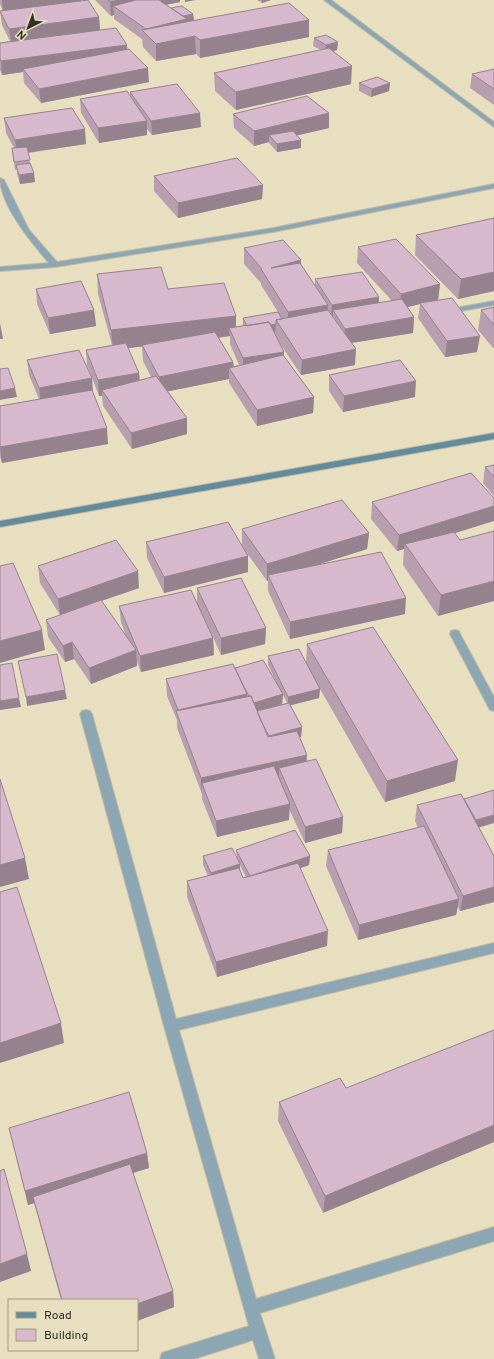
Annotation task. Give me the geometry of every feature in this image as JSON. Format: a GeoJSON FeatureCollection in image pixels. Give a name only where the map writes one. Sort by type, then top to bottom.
{"type":"FeatureCollection","features":[{"type":"Feature","properties":{"kind":"main road"},"geometry":{"type":"LineString","coordinates":[[0,524],[494,436]]}},
{"type":"Feature","properties":{"kind":"street"},"geometry":{"type":"LineString","coordinates":[[327,0],[494,125]]}},
{"type":"Feature","properties":{"kind":"street"},"geometry":{"type":"LineString","coordinates":[[0,180],[26,231],[55,265]]}},
{"type":"Feature","properties":{"kind":"street"},"geometry":{"type":"LineString","coordinates":[[0,269],[55,265],[273,230],[494,186]]}},
{"type":"Feature","properties":{"kind":"street"},"geometry":{"type":"LineString","coordinates":[[461,309],[494,303]]}},
{"type":"Feature","properties":{"kind":"street"},"geometry":{"type":"LineString","coordinates":[[455,634],[494,707]]}},
{"type":"Feature","properties":{"kind":"street"},"geometry":{"type":"LineString","coordinates":[[86,714],[171,1026],[251,1308],[267,1359]]}},
{"type":"Feature","properties":{"kind":"street"},"geometry":{"type":"LineString","coordinates":[[171,1026],[494,948]]}},
{"type":"Feature","properties":{"kind":"street"},"geometry":{"type":"LineString","coordinates":[[251,1308],[494,1234]]}},
{"type":"Feature","properties":{"kind":"street"},"geometry":{"type":"LineString","coordinates":[[168,1359],[258,1331]]}},
{"type":"Feature","properties":{"kind":"building"},"geometry":{"type":"Polygon","coordinates":[[[88,0],[99,17],[9,29],[0,11],[88,0]]]}},
{"type":"Feature","properties":{"kind":"building"},"geometry":{"type":"Polygon","coordinates":[[[108,0],[121,0],[110,2],[108,0]]]}},
{"type":"Feature","properties":{"kind":"building"},"geometry":{"type":"Polygon","coordinates":[[[136,0],[159,0],[187,19],[146,29],[113,6],[136,0]]]}},
{"type":"Feature","properties":{"kind":"building"},"geometry":{"type":"Polygon","coordinates":[[[289,3],[309,20],[200,40],[195,36],[156,44],[142,30],[289,3]]]}},
{"type":"Feature","properties":{"kind":"building"},"geometry":{"type":"Polygon","coordinates":[[[182,6],[193,14],[183,16],[171,8],[182,6]]]}},
{"type":"Feature","properties":{"kind":"building"},"geometry":{"type":"Polygon","coordinates":[[[116,28],[127,45],[1,61],[0,59],[0,43],[116,28]]]}},
{"type":"Feature","properties":{"kind":"building"},"geometry":{"type":"Polygon","coordinates":[[[326,35],[338,42],[326,45],[314,38],[326,35]]]}},
{"type":"Feature","properties":{"kind":"building"},"geometry":{"type":"Polygon","coordinates":[[[329,48],[352,66],[236,92],[214,73],[329,48]]]}},
{"type":"Feature","properties":{"kind":"building"},"geometry":{"type":"Polygon","coordinates":[[[129,49],[148,68],[39,89],[23,69],[129,49]]]}},
{"type":"Feature","properties":{"kind":"building"},"geometry":{"type":"Polygon","coordinates":[[[494,69],[494,89],[472,74],[494,69]]]}},
{"type":"Feature","properties":{"kind":"building"},"geometry":{"type":"Polygon","coordinates":[[[377,77],[390,83],[372,89],[359,83],[377,77]]]}},
{"type":"Feature","properties":{"kind":"building"},"geometry":{"type":"Polygon","coordinates":[[[177,84],[200,113],[151,121],[130,92],[177,84]]]}},
{"type":"Feature","properties":{"kind":"building"},"geometry":{"type":"Polygon","coordinates":[[[127,91],[147,121],[98,128],[80,99],[127,91]]]}},
{"type":"Feature","properties":{"kind":"building"},"geometry":{"type":"Polygon","coordinates":[[[307,96],[329,113],[254,131],[233,114],[307,96]]]}},
{"type":"Feature","properties":{"kind":"building"},"geometry":{"type":"Polygon","coordinates":[[[72,108],[85,129],[15,140],[4,118],[72,108]]]}},
{"type":"Feature","properties":{"kind":"building"},"geometry":{"type":"Polygon","coordinates":[[[293,131],[301,140],[277,144],[269,135],[293,131]]]}},
{"type":"Feature","properties":{"kind":"building"},"geometry":{"type":"Polygon","coordinates":[[[27,147],[30,160],[14,162],[12,148],[27,147]]]}},
{"type":"Feature","properties":{"kind":"building"},"geometry":{"type":"Polygon","coordinates":[[[237,158],[263,185],[178,203],[154,176],[237,158]]]}},
{"type":"Feature","properties":{"kind":"building"},"geometry":{"type":"Polygon","coordinates":[[[30,163],[34,173],[19,175],[16,165],[30,163]]]}},
{"type":"Feature","properties":{"kind":"building"},"geometry":{"type":"Polygon","coordinates":[[[494,218],[494,272],[461,279],[416,235],[494,218]]]}},
{"type":"Feature","properties":{"kind":"building"},"geometry":{"type":"Polygon","coordinates":[[[396,239],[440,284],[401,294],[358,247],[396,239]]]}},
{"type":"Feature","properties":{"kind":"building"},"geometry":{"type":"Polygon","coordinates":[[[283,240],[301,260],[271,268],[300,263],[328,305],[288,312],[262,269],[244,248],[283,240]]]}},
{"type":"Feature","properties":{"kind":"building"},"geometry":{"type":"Polygon","coordinates":[[[161,267],[168,289],[224,283],[236,316],[111,330],[97,274],[161,267]]]}},
{"type":"Feature","properties":{"kind":"building"},"geometry":{"type":"Polygon","coordinates":[[[362,272],[379,297],[332,305],[315,279],[362,272]]]}},
{"type":"Feature","properties":{"kind":"building"},"geometry":{"type":"Polygon","coordinates":[[[81,281],[94,310],[48,318],[36,289],[81,281]]]}},
{"type":"Feature","properties":{"kind":"building"},"geometry":{"type":"Polygon","coordinates":[[[452,298],[480,336],[447,341],[420,303],[452,298]]]}},
{"type":"Feature","properties":{"kind":"building"},"geometry":{"type":"Polygon","coordinates":[[[402,299],[414,317],[345,329],[333,310],[402,299]]]}},
{"type":"Feature","properties":{"kind":"building"},"geometry":{"type":"Polygon","coordinates":[[[494,307],[494,325],[481,310],[494,307]]]}},
{"type":"Feature","properties":{"kind":"building"},"geometry":{"type":"Polygon","coordinates":[[[328,310],[356,349],[302,360],[276,320],[328,310]]]}},
{"type":"Feature","properties":{"kind":"building"},"geometry":{"type":"Polygon","coordinates":[[[278,312],[282,319],[276,320],[276,324],[271,325],[269,322],[247,326],[243,318],[278,312]]]}},
{"type":"Feature","properties":{"kind":"building"},"geometry":{"type":"Polygon","coordinates":[[[269,322],[284,352],[243,358],[229,328],[269,322]]]}},
{"type":"Feature","properties":{"kind":"building"},"geometry":{"type":"Polygon","coordinates":[[[215,332],[233,362],[159,377],[142,345],[215,332]]]}},
{"type":"Feature","properties":{"kind":"building"},"geometry":{"type":"Polygon","coordinates":[[[126,343],[139,373],[98,380],[86,350],[126,343]]]}},
{"type":"Feature","properties":{"kind":"building"},"geometry":{"type":"Polygon","coordinates":[[[79,350],[92,378],[39,388],[27,360],[79,350]]]}},
{"type":"Feature","properties":{"kind":"building"},"geometry":{"type":"Polygon","coordinates":[[[283,355],[314,397],[257,410],[229,368],[283,355]]]}},
{"type":"Feature","properties":{"kind":"building"},"geometry":{"type":"Polygon","coordinates":[[[400,360],[416,381],[344,396],[329,375],[400,360]]]}},
{"type":"Feature","properties":{"kind":"building"},"geometry":{"type":"Polygon","coordinates":[[[8,368],[15,388],[0,391],[0,369],[8,368]]]}},
{"type":"Feature","properties":{"kind":"building"},"geometry":{"type":"Polygon","coordinates":[[[156,376],[187,418],[131,433],[102,390],[156,376]]]}},
{"type":"Feature","properties":{"kind":"building"},"geometry":{"type":"Polygon","coordinates":[[[92,390],[107,428],[0,447],[0,406],[92,390]]]}},
{"type":"Feature","properties":{"kind":"building"},"geometry":{"type":"Polygon","coordinates":[[[494,465],[494,477],[485,467],[494,465]]]}},
{"type":"Feature","properties":{"kind":"building"},"geometry":{"type":"Polygon","coordinates":[[[471,473],[494,498],[494,506],[399,535],[372,502],[471,473]]]}},
{"type":"Feature","properties":{"kind":"building"},"geometry":{"type":"Polygon","coordinates":[[[342,500],[369,533],[267,564],[242,529],[342,500]]]}},
{"type":"Feature","properties":{"kind":"building"},"geometry":{"type":"Polygon","coordinates":[[[228,522],[248,556],[164,577],[146,542],[228,522]]]}},
{"type":"Feature","properties":{"kind":"building"},"geometry":{"type":"Polygon","coordinates":[[[494,531],[494,581],[441,595],[405,544],[454,532],[460,540],[494,531]]]}},
{"type":"Feature","properties":{"kind":"building"},"geometry":{"type":"Polygon","coordinates":[[[116,540],[138,571],[58,599],[38,566],[116,540]]]}},
{"type":"Feature","properties":{"kind":"building"},"geometry":{"type":"Polygon","coordinates":[[[381,552],[406,598],[290,622],[268,575],[381,552]]]}},
{"type":"Feature","properties":{"kind":"building"},"geometry":{"type":"Polygon","coordinates":[[[13,563],[42,630],[0,641],[0,566],[13,563]]]}},
{"type":"Feature","properties":{"kind":"building"},"geometry":{"type":"Polygon","coordinates":[[[241,578],[266,628],[221,638],[197,588],[241,578]]]}},
{"type":"Feature","properties":{"kind":"building"},"geometry":{"type":"Polygon","coordinates":[[[191,590],[213,638],[140,656],[119,606],[191,590]]]}},
{"type":"Feature","properties":{"kind":"building"},"geometry":{"type":"Polygon","coordinates":[[[101,600],[136,650],[89,668],[72,642],[63,646],[46,620],[101,600]]]}},
{"type":"Feature","properties":{"kind":"building"},"geometry":{"type":"Polygon","coordinates":[[[373,627],[458,760],[387,781],[307,644],[373,627]]]}},
{"type":"Feature","properties":{"kind":"building"},"geometry":{"type":"Polygon","coordinates":[[[299,649],[320,689],[288,697],[268,656],[299,649]]]}},
{"type":"Feature","properties":{"kind":"building"},"geometry":{"type":"Polygon","coordinates":[[[57,654],[65,690],[26,697],[18,661],[57,654]]]}},
{"type":"Feature","properties":{"kind":"building"},"geometry":{"type":"Polygon","coordinates":[[[263,660],[283,694],[254,703],[235,668],[263,660]]]}},
{"type":"Feature","properties":{"kind":"building"},"geometry":{"type":"Polygon","coordinates":[[[12,663],[19,698],[0,701],[0,665],[12,663]]]}},
{"type":"Feature","properties":{"kind":"building"},"geometry":{"type":"Polygon","coordinates":[[[233,664],[247,694],[178,710],[166,679],[233,664]]]}},
{"type":"Feature","properties":{"kind":"building"},"geometry":{"type":"Polygon","coordinates":[[[251,696],[268,737],[297,731],[307,755],[201,778],[176,711],[251,696]]]}},
{"type":"Feature","properties":{"kind":"building"},"geometry":{"type":"Polygon","coordinates":[[[289,703],[302,727],[269,736],[257,711],[289,703]]]}},
{"type":"Feature","properties":{"kind":"building"},"geometry":{"type":"Polygon","coordinates":[[[316,759],[343,817],[305,827],[279,768],[316,759]]]}},
{"type":"Feature","properties":{"kind":"building"},"geometry":{"type":"Polygon","coordinates":[[[274,766],[290,804],[216,821],[202,783],[274,766]]]}},
{"type":"Feature","properties":{"kind":"building"},"geometry":{"type":"Polygon","coordinates":[[[0,779],[25,858],[0,865],[0,779]]]}},
{"type":"Feature","properties":{"kind":"building"},"geometry":{"type":"Polygon","coordinates":[[[494,790],[494,815],[476,820],[464,799],[494,790]]]}},
{"type":"Feature","properties":{"kind":"building"},"geometry":{"type":"Polygon","coordinates":[[[461,794],[494,856],[494,887],[463,896],[417,805],[461,794]]]}},
{"type":"Feature","properties":{"kind":"building"},"geometry":{"type":"Polygon","coordinates":[[[424,826],[459,899],[359,925],[328,850],[424,826]]]}},
{"type":"Feature","properties":{"kind":"building"},"geometry":{"type":"Polygon","coordinates":[[[295,830],[310,856],[250,876],[236,850],[295,830]]]}},
{"type":"Feature","properties":{"kind":"building"},"geometry":{"type":"Polygon","coordinates":[[[232,848],[240,864],[211,873],[203,856],[232,848]]]}},
{"type":"Feature","properties":{"kind":"building"},"geometry":{"type":"Polygon","coordinates":[[[298,863],[328,931],[216,962],[187,881],[239,868],[243,878],[298,863]]]}},
{"type":"Feature","properties":{"kind":"building"},"geometry":{"type":"Polygon","coordinates":[[[17,887],[61,1023],[0,1043],[0,892],[17,887]]]}},
{"type":"Feature","properties":{"kind":"building"},"geometry":{"type":"Polygon","coordinates":[[[494,1030],[494,1125],[325,1196],[279,1102],[340,1078],[346,1088],[494,1030]]]}},
{"type":"Feature","properties":{"kind":"building"},"geometry":{"type":"Polygon","coordinates":[[[129,1092],[147,1153],[25,1191],[9,1128],[129,1092]]]}},
{"type":"Feature","properties":{"kind":"building"},"geometry":{"type":"Polygon","coordinates":[[[130,1164],[173,1291],[138,1304],[138,1299],[62,1299],[33,1197],[130,1164]]]}},
{"type":"Feature","properties":{"kind":"building"},"geometry":{"type":"Polygon","coordinates":[[[4,1169],[27,1254],[0,1264],[0,1171],[4,1169]]]}}]}
